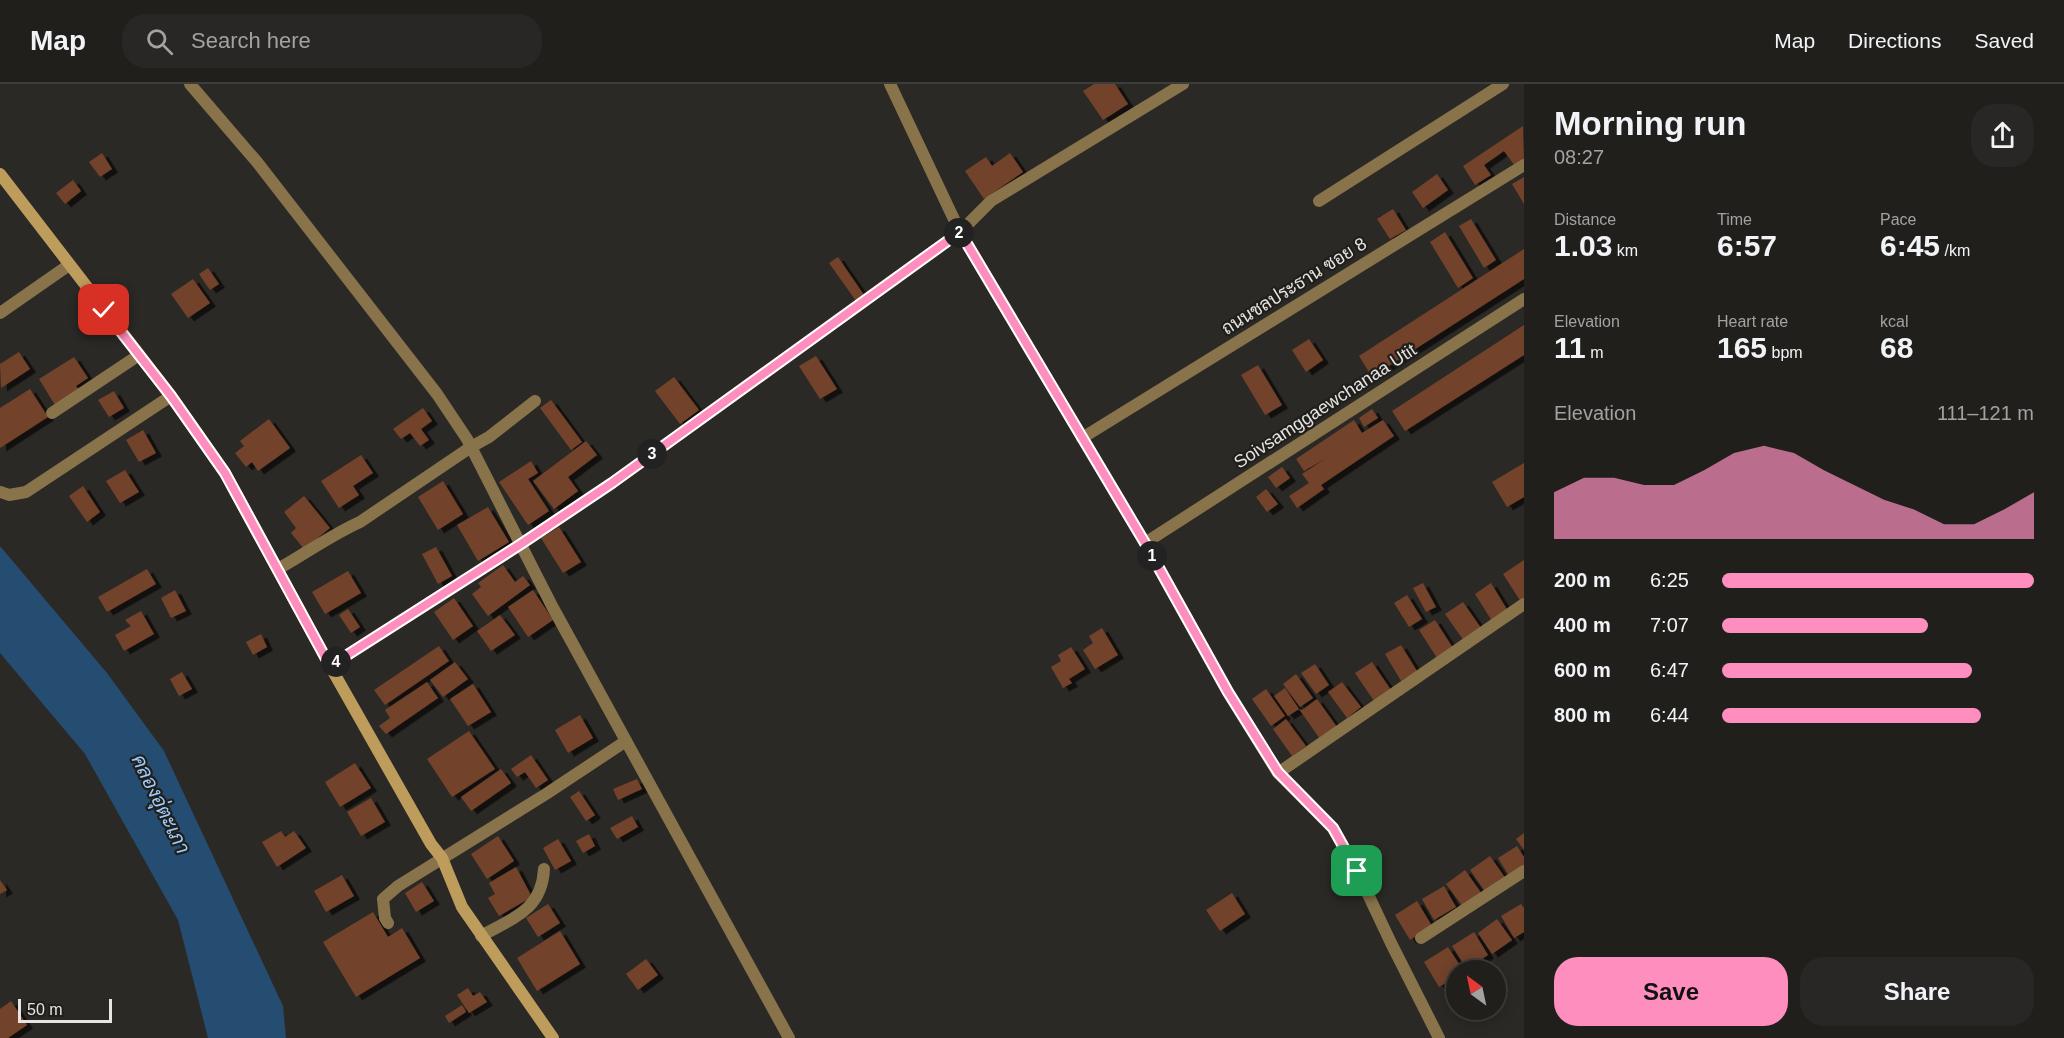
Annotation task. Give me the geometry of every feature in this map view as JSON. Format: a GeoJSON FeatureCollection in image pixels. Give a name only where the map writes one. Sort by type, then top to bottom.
{"type":"FeatureCollection","features":[{"type":"Feature","properties":{"kind":"street"},"geometry":{"type":"LineString","coordinates":[[190,84],[256,162],[437,394],[471,447],[552,606],[789,1038]]}},
{"type":"Feature","properties":{"kind":"street"},"geometry":{"type":"LineString","coordinates":[[890,84],[960,232],[1145,543],[1228,692],[1278,772],[1333,828],[1357,871],[1391,944],[1440,1038]]}},
{"type":"Feature","properties":{"kind":"street"},"geometry":{"type":"LineString","coordinates":[[330,666],[521,544],[641,462],[960,232],[991,201],[1183,84]]}},
{"type":"Feature","properties":{"kind":"street"},"geometry":{"type":"LineString","coordinates":[[1319,201],[1503,84]]}},
{"type":"Feature","properties":{"kind":"street","name":"ถนนชลประธาน ซอย 8"},"geometry":{"type":"LineString","coordinates":[[1082,438],[1524,165]]}},
{"type":"Feature","properties":{"kind":"street"},"geometry":{"type":"LineString","coordinates":[[0,174],[171,396],[225,473],[330,666],[431,844],[442,858],[462,907],[553,1038]]}},
{"type":"Feature","properties":{"kind":"street"},"geometry":{"type":"LineString","coordinates":[[0,313],[69,265]]}},
{"type":"Feature","properties":{"kind":"street","name":"Soivsamggaewchanaa Utit"},"geometry":{"type":"LineString","coordinates":[[1145,543],[1524,299]]}},
{"type":"Feature","properties":{"kind":"street"},"geometry":{"type":"LineString","coordinates":[[52,413],[139,356]]}},
{"type":"Feature","properties":{"kind":"street"},"geometry":{"type":"LineString","coordinates":[[1,492],[9,495],[26,492],[171,396]]}},
{"type":"Feature","properties":{"kind":"street"},"geometry":{"type":"LineString","coordinates":[[278,569],[342,530],[360,522],[489,437],[535,401]]}},
{"type":"Feature","properties":{"kind":"street"},"geometry":{"type":"LineString","coordinates":[[1278,772],[1524,604]]}},
{"type":"Feature","properties":{"kind":"street"},"geometry":{"type":"LineString","coordinates":[[388,922],[385,918],[383,899],[398,886],[626,741]]}},
{"type":"Feature","properties":{"kind":"street"},"geometry":{"type":"LineString","coordinates":[[481,936],[521,914],[536,901],[543,886],[544,869]]}},
{"type":"Feature","properties":{"kind":"street"},"geometry":{"type":"LineString","coordinates":[[1421,938],[1524,871]]}},
{"type":"Feature","properties":{"kind":"water","name":"คลองอุ่ตะเภา"},"geometry":{"type":"Polygon","coordinates":[[[0,546],[107,673],[164,751],[283,1006],[286,1038],[208,1038],[178,920],[85,754],[0,653],[0,546]]]}},
{"type":"Feature","properties":{"kind":"building"},"geometry":{"type":"Polygon","coordinates":[[[1094,84],[1115,84],[1128,104],[1103,120],[1083,91],[1094,84]]]}},
{"type":"Feature","properties":{"kind":"building"},"geometry":{"type":"Polygon","coordinates":[[[1523,126],[1524,159],[1515,166],[1504,151],[1484,165],[1491,175],[1475,185],[1463,166],[1523,126]]]}},
{"type":"Feature","properties":{"kind":"building"},"geometry":{"type":"Polygon","coordinates":[[[102,153],[112,169],[100,177],[89,162],[102,153]]]}},
{"type":"Feature","properties":{"kind":"building"},"geometry":{"type":"Polygon","coordinates":[[[1010,153],[1023,172],[984,199],[965,171],[986,157],[992,166],[1010,153]]]}},
{"type":"Feature","properties":{"kind":"building"},"geometry":{"type":"Polygon","coordinates":[[[1437,174],[1448,190],[1423,208],[1412,192],[1437,174]]]}},
{"type":"Feature","properties":{"kind":"building"},"geometry":{"type":"Polygon","coordinates":[[[1524,177],[1524,204],[1512,184],[1524,177]]]}},
{"type":"Feature","properties":{"kind":"building"},"geometry":{"type":"Polygon","coordinates":[[[73,180],[81,191],[65,204],[56,193],[73,180]]]}},
{"type":"Feature","properties":{"kind":"building"},"geometry":{"type":"Polygon","coordinates":[[[1393,209],[1406,230],[1390,239],[1377,219],[1393,209]]]}},
{"type":"Feature","properties":{"kind":"building"},"geometry":{"type":"Polygon","coordinates":[[[1471,219],[1496,260],[1484,268],[1459,226],[1471,219]]]}},
{"type":"Feature","properties":{"kind":"building"},"geometry":{"type":"Polygon","coordinates":[[[1445,232],[1473,278],[1458,288],[1430,242],[1445,232]]]}},
{"type":"Feature","properties":{"kind":"building"},"geometry":{"type":"Polygon","coordinates":[[[1524,249],[1524,279],[1372,377],[1359,356],[1524,249]]]}},
{"type":"Feature","properties":{"kind":"building"},"geometry":{"type":"Polygon","coordinates":[[[838,257],[864,295],[856,301],[829,263],[838,257]]]}},
{"type":"Feature","properties":{"kind":"building"},"geometry":{"type":"Polygon","coordinates":[[[208,268],[219,284],[210,290],[199,274],[208,268]]]}},
{"type":"Feature","properties":{"kind":"building"},"geometry":{"type":"Polygon","coordinates":[[[193,279],[210,303],[188,318],[171,294],[193,279]]]}},
{"type":"Feature","properties":{"kind":"building"},"geometry":{"type":"Polygon","coordinates":[[[1524,325],[1524,355],[1405,431],[1392,411],[1524,325]]]}},
{"type":"Feature","properties":{"kind":"building"},"geometry":{"type":"Polygon","coordinates":[[[1309,339],[1323,360],[1306,372],[1292,350],[1309,339]]]}},
{"type":"Feature","properties":{"kind":"building"},"geometry":{"type":"Polygon","coordinates":[[[19,352],[30,369],[1,388],[0,364],[19,352]]]}},
{"type":"Feature","properties":{"kind":"building"},"geometry":{"type":"Polygon","coordinates":[[[816,356],[837,389],[820,399],[799,366],[816,356]]]}},
{"type":"Feature","properties":{"kind":"building"},"geometry":{"type":"Polygon","coordinates":[[[74,357],[88,378],[76,386],[79,390],[55,405],[39,379],[74,357]]]}},
{"type":"Feature","properties":{"kind":"building"},"geometry":{"type":"Polygon","coordinates":[[[1258,365],[1282,405],[1265,415],[1241,375],[1258,365]]]}},
{"type":"Feature","properties":{"kind":"building"},"geometry":{"type":"Polygon","coordinates":[[[674,377],[699,410],[680,424],[655,391],[674,377]]]}},
{"type":"Feature","properties":{"kind":"building"},"geometry":{"type":"Polygon","coordinates":[[[30,389],[48,417],[0,448],[0,408],[30,389]]]}},
{"type":"Feature","properties":{"kind":"building"},"geometry":{"type":"Polygon","coordinates":[[[114,391],[124,408],[109,417],[98,400],[114,391]]]}},
{"type":"Feature","properties":{"kind":"building"},"geometry":{"type":"Polygon","coordinates":[[[551,400],[582,442],[571,450],[540,408],[551,400]]]}},
{"type":"Feature","properties":{"kind":"building"},"geometry":{"type":"Polygon","coordinates":[[[423,408],[432,421],[421,429],[429,440],[420,446],[410,433],[401,439],[393,429],[423,408]]]}},
{"type":"Feature","properties":{"kind":"building"},"geometry":{"type":"Polygon","coordinates":[[[1372,409],[1378,418],[1364,427],[1359,418],[1372,409]]]}},
{"type":"Feature","properties":{"kind":"building"},"geometry":{"type":"Polygon","coordinates":[[[269,419],[290,448],[258,471],[252,462],[246,467],[235,453],[244,446],[240,441],[269,419]]]}},
{"type":"Feature","properties":{"kind":"building"},"geometry":{"type":"Polygon","coordinates":[[[1354,420],[1362,433],[1383,420],[1394,436],[1321,485],[1324,489],[1297,508],[1289,496],[1309,483],[1302,474],[1325,459],[1304,471],[1296,459],[1354,420]]]}},
{"type":"Feature","properties":{"kind":"building"},"geometry":{"type":"Polygon","coordinates":[[[143,430],[156,453],[139,462],[126,440],[143,430]]]}},
{"type":"Feature","properties":{"kind":"building"},"geometry":{"type":"Polygon","coordinates":[[[586,441],[597,455],[568,477],[578,491],[554,509],[533,481],[586,441]]]}},
{"type":"Feature","properties":{"kind":"building"},"geometry":{"type":"Polygon","coordinates":[[[361,455],[373,473],[353,486],[359,495],[339,508],[321,481],[361,455]]]}},
{"type":"Feature","properties":{"kind":"building"},"geometry":{"type":"Polygon","coordinates":[[[531,461],[538,473],[528,479],[549,511],[528,525],[499,482],[531,461]]]}},
{"type":"Feature","properties":{"kind":"building"},"geometry":{"type":"Polygon","coordinates":[[[1524,463],[1524,497],[1507,507],[1492,482],[1524,463]]]}},
{"type":"Feature","properties":{"kind":"building"},"geometry":{"type":"Polygon","coordinates":[[[1282,467],[1290,478],[1276,488],[1268,477],[1282,467]]]}},
{"type":"Feature","properties":{"kind":"building"},"geometry":{"type":"Polygon","coordinates":[[[125,470],[139,492],[120,503],[106,481],[125,470]]]}},
{"type":"Feature","properties":{"kind":"building"},"geometry":{"type":"Polygon","coordinates":[[[443,481],[463,514],[438,530],[418,497],[443,481]]]}},
{"type":"Feature","properties":{"kind":"building"},"geometry":{"type":"Polygon","coordinates":[[[83,486],[100,512],[87,522],[69,496],[83,486]]]}},
{"type":"Feature","properties":{"kind":"building"},"geometry":{"type":"Polygon","coordinates":[[[1266,489],[1278,504],[1267,512],[1256,497],[1266,489]]]}},
{"type":"Feature","properties":{"kind":"building"},"geometry":{"type":"Polygon","coordinates":[[[304,496],[330,528],[304,549],[291,533],[296,528],[284,512],[304,496]]]}},
{"type":"Feature","properties":{"kind":"building"},"geometry":{"type":"Polygon","coordinates":[[[488,507],[509,542],[478,561],[457,525],[488,507]]]}},
{"type":"Feature","properties":{"kind":"building"},"geometry":{"type":"Polygon","coordinates":[[[559,527],[581,562],[563,573],[541,538],[559,527]]]}},
{"type":"Feature","properties":{"kind":"building"},"geometry":{"type":"Polygon","coordinates":[[[436,547],[452,576],[438,584],[422,554],[436,547]]]}},
{"type":"Feature","properties":{"kind":"building"},"geometry":{"type":"Polygon","coordinates":[[[1524,560],[1524,599],[1521,602],[1503,574],[1524,560]]]}},
{"type":"Feature","properties":{"kind":"building"},"geometry":{"type":"Polygon","coordinates":[[[503,565],[515,582],[523,576],[530,585],[488,616],[472,594],[481,587],[478,583],[503,565]]]}},
{"type":"Feature","properties":{"kind":"building"},"geometry":{"type":"Polygon","coordinates":[[[147,569],[156,584],[107,612],[98,597],[147,569]]]}},
{"type":"Feature","properties":{"kind":"building"},"geometry":{"type":"Polygon","coordinates":[[[348,571],[361,593],[325,614],[312,592],[348,571]]]}},
{"type":"Feature","properties":{"kind":"building"},"geometry":{"type":"Polygon","coordinates":[[[1423,583],[1436,607],[1426,612],[1413,588],[1423,583]]]}},
{"type":"Feature","properties":{"kind":"building"},"geometry":{"type":"Polygon","coordinates":[[[1491,583],[1508,611],[1492,621],[1475,594],[1491,583]]]}},
{"type":"Feature","properties":{"kind":"building"},"geometry":{"type":"Polygon","coordinates":[[[175,590],[186,611],[171,618],[161,598],[175,590]]]}},
{"type":"Feature","properties":{"kind":"building"},"geometry":{"type":"Polygon","coordinates":[[[533,590],[553,620],[528,637],[508,607],[533,590]]]}},
{"type":"Feature","properties":{"kind":"building"},"geometry":{"type":"Polygon","coordinates":[[[1407,595],[1422,619],[1409,627],[1394,603],[1407,595]]]}},
{"type":"Feature","properties":{"kind":"building"},"geometry":{"type":"Polygon","coordinates":[[[454,598],[473,626],[453,640],[434,612],[454,598]]]}},
{"type":"Feature","properties":{"kind":"building"},"geometry":{"type":"Polygon","coordinates":[[[1463,602],[1481,628],[1464,641],[1445,614],[1463,602]]]}},
{"type":"Feature","properties":{"kind":"building"},"geometry":{"type":"Polygon","coordinates":[[[348,609],[360,627],[351,633],[339,615],[348,609]]]}},
{"type":"Feature","properties":{"kind":"building"},"geometry":{"type":"Polygon","coordinates":[[[141,611],[154,634],[124,651],[115,635],[131,626],[125,620],[141,611]]]}},
{"type":"Feature","properties":{"kind":"building"},"geometry":{"type":"Polygon","coordinates":[[[500,615],[515,635],[491,651],[477,631],[500,615]]]}},
{"type":"Feature","properties":{"kind":"building"},"geometry":{"type":"Polygon","coordinates":[[[1435,620],[1453,648],[1437,658],[1419,630],[1435,620]]]}},
{"type":"Feature","properties":{"kind":"building"},"geometry":{"type":"Polygon","coordinates":[[[1102,628],[1118,655],[1095,669],[1083,650],[1093,643],[1089,636],[1102,628]]]}},
{"type":"Feature","properties":{"kind":"building"},"geometry":{"type":"Polygon","coordinates":[[[261,634],[267,647],[253,655],[246,642],[261,634]]]}},
{"type":"Feature","properties":{"kind":"building"},"geometry":{"type":"Polygon","coordinates":[[[1401,645],[1417,671],[1401,681],[1385,654],[1401,645]]]}},
{"type":"Feature","properties":{"kind":"building"},"geometry":{"type":"Polygon","coordinates":[[[439,646],[449,661],[385,705],[374,690],[439,646]]]}},
{"type":"Feature","properties":{"kind":"building"},"geometry":{"type":"Polygon","coordinates":[[[1071,647],[1085,669],[1069,679],[1072,683],[1063,688],[1051,667],[1061,661],[1058,655],[1071,647]]]}},
{"type":"Feature","properties":{"kind":"building"},"geometry":{"type":"Polygon","coordinates":[[[455,662],[468,679],[443,697],[430,680],[455,662]]]}},
{"type":"Feature","properties":{"kind":"building"},"geometry":{"type":"Polygon","coordinates":[[[1372,662],[1391,690],[1374,701],[1355,673],[1372,662]]]}},
{"type":"Feature","properties":{"kind":"building"},"geometry":{"type":"Polygon","coordinates":[[[1315,664],[1329,685],[1316,694],[1301,673],[1315,664]]]}},
{"type":"Feature","properties":{"kind":"building"},"geometry":{"type":"Polygon","coordinates":[[[182,672],[192,689],[179,696],[170,679],[182,672]]]}},
{"type":"Feature","properties":{"kind":"building"},"geometry":{"type":"Polygon","coordinates":[[[1296,674],[1313,698],[1300,707],[1283,684],[1296,674]]]}},
{"type":"Feature","properties":{"kind":"building"},"geometry":{"type":"Polygon","coordinates":[[[427,682],[438,698],[386,734],[379,726],[390,718],[385,710],[427,682]]]}},
{"type":"Feature","properties":{"kind":"building"},"geometry":{"type":"Polygon","coordinates":[[[1342,682],[1361,707],[1347,718],[1328,692],[1342,682]]]}},
{"type":"Feature","properties":{"kind":"building"},"geometry":{"type":"Polygon","coordinates":[[[473,684],[491,712],[468,726],[450,699],[473,684]]]}},
{"type":"Feature","properties":{"kind":"building"},"geometry":{"type":"Polygon","coordinates":[[[1285,688],[1299,709],[1288,716],[1274,696],[1285,688]]]}},
{"type":"Feature","properties":{"kind":"building"},"geometry":{"type":"Polygon","coordinates":[[[1266,689],[1285,716],[1271,726],[1252,699],[1266,689]]]}},
{"type":"Feature","properties":{"kind":"building"},"geometry":{"type":"Polygon","coordinates":[[[1317,699],[1337,727],[1320,739],[1299,709],[1302,710],[1317,699]]]}},
{"type":"Feature","properties":{"kind":"building"},"geometry":{"type":"Polygon","coordinates":[[[580,715],[593,738],[568,753],[555,730],[580,715]]]}},
{"type":"Feature","properties":{"kind":"building"},"geometry":{"type":"Polygon","coordinates":[[[1286,719],[1306,746],[1292,756],[1273,729],[1286,719]]]}},
{"type":"Feature","properties":{"kind":"building"},"geometry":{"type":"Polygon","coordinates":[[[469,731],[495,769],[452,797],[427,759],[469,731]]]}},
{"type":"Feature","properties":{"kind":"building"},"geometry":{"type":"Polygon","coordinates":[[[531,755],[548,780],[536,788],[525,772],[517,777],[511,769],[531,755]]]}},
{"type":"Feature","properties":{"kind":"building"},"geometry":{"type":"Polygon","coordinates":[[[355,763],[371,788],[340,807],[325,782],[355,763]]]}},
{"type":"Feature","properties":{"kind":"building"},"geometry":{"type":"Polygon","coordinates":[[[501,769],[511,783],[471,811],[461,797],[501,769]]]}},
{"type":"Feature","properties":{"kind":"building"},"geometry":{"type":"Polygon","coordinates":[[[637,779],[642,789],[618,800],[613,789],[637,779]]]}},
{"type":"Feature","properties":{"kind":"building"},"geometry":{"type":"Polygon","coordinates":[[[579,791],[595,815],[586,821],[570,797],[579,791]]]}},
{"type":"Feature","properties":{"kind":"building"},"geometry":{"type":"Polygon","coordinates":[[[371,798],[385,822],[361,836],[347,812],[371,798]]]}},
{"type":"Feature","properties":{"kind":"building"},"geometry":{"type":"Polygon","coordinates":[[[632,816],[638,827],[617,839],[610,828],[632,816]]]}},
{"type":"Feature","properties":{"kind":"building"},"geometry":{"type":"Polygon","coordinates":[[[281,831],[285,837],[294,831],[306,848],[277,867],[262,842],[281,831]]]}},
{"type":"Feature","properties":{"kind":"building"},"geometry":{"type":"Polygon","coordinates":[[[1524,833],[1524,850],[1516,839],[1524,833]]]}},
{"type":"Feature","properties":{"kind":"building"},"geometry":{"type":"Polygon","coordinates":[[[589,834],[595,846],[583,853],[576,841],[589,834]]]}},
{"type":"Feature","properties":{"kind":"building"},"geometry":{"type":"Polygon","coordinates":[[[498,836],[514,861],[487,879],[471,854],[498,836]]]}},
{"type":"Feature","properties":{"kind":"building"},"geometry":{"type":"Polygon","coordinates":[[[558,839],[571,861],[555,870],[543,848],[558,839]]]}},
{"type":"Feature","properties":{"kind":"building"},"geometry":{"type":"Polygon","coordinates":[[[1517,846],[1524,857],[1524,867],[1509,876],[1498,858],[1517,846]]]}},
{"type":"Feature","properties":{"kind":"building"},"geometry":{"type":"Polygon","coordinates":[[[1490,856],[1506,879],[1486,893],[1470,870],[1490,856]]]}},
{"type":"Feature","properties":{"kind":"building"},"geometry":{"type":"Polygon","coordinates":[[[516,867],[532,897],[499,916],[488,898],[495,894],[489,883],[516,867]]]}},
{"type":"Feature","properties":{"kind":"building"},"geometry":{"type":"Polygon","coordinates":[[[1465,870],[1482,894],[1463,907],[1446,884],[1465,870]]]}},
{"type":"Feature","properties":{"kind":"building"},"geometry":{"type":"Polygon","coordinates":[[[342,875],[354,896],[326,912],[314,891],[342,875]]]}},
{"type":"Feature","properties":{"kind":"building"},"geometry":{"type":"Polygon","coordinates":[[[0,880],[7,890],[0,894],[0,880]]]}},
{"type":"Feature","properties":{"kind":"building"},"geometry":{"type":"Polygon","coordinates":[[[422,882],[434,901],[416,912],[405,893],[422,882]]]}},
{"type":"Feature","properties":{"kind":"building"},"geometry":{"type":"Polygon","coordinates":[[[1444,886],[1456,907],[1434,920],[1422,899],[1444,886]]]}},
{"type":"Feature","properties":{"kind":"building"},"geometry":{"type":"Polygon","coordinates":[[[1232,893],[1245,914],[1220,931],[1206,910],[1232,893]]]}},
{"type":"Feature","properties":{"kind":"building"},"geometry":{"type":"Polygon","coordinates":[[[1417,901],[1432,926],[1410,940],[1395,915],[1417,901]]]}},
{"type":"Feature","properties":{"kind":"building"},"geometry":{"type":"Polygon","coordinates":[[[548,904],[560,923],[538,937],[526,918],[548,904]]]}},
{"type":"Feature","properties":{"kind":"building"},"geometry":{"type":"Polygon","coordinates":[[[1521,904],[1524,908],[1524,932],[1514,938],[1501,916],[1521,904]]]}},
{"type":"Feature","properties":{"kind":"building"},"geometry":{"type":"Polygon","coordinates":[[[373,912],[388,937],[402,928],[420,958],[356,997],[323,942],[373,912]]]}},
{"type":"Feature","properties":{"kind":"building"},"geometry":{"type":"Polygon","coordinates":[[[1497,919],[1512,940],[1492,954],[1478,933],[1497,919]]]}},
{"type":"Feature","properties":{"kind":"building"},"geometry":{"type":"Polygon","coordinates":[[[560,931],[580,964],[537,991],[517,958],[560,931]]]}},
{"type":"Feature","properties":{"kind":"building"},"geometry":{"type":"Polygon","coordinates":[[[1474,932],[1488,955],[1480,960],[1461,960],[1452,946],[1474,932]]]}},
{"type":"Feature","properties":{"kind":"building"},"geometry":{"type":"Polygon","coordinates":[[[1448,947],[1456,960],[1446,960],[1446,983],[1439,987],[1424,962],[1448,947]]]}},
{"type":"Feature","properties":{"kind":"building"},"geometry":{"type":"Polygon","coordinates":[[[646,959],[658,975],[638,990],[626,974],[646,959]]]}},
{"type":"Feature","properties":{"kind":"building"},"geometry":{"type":"Polygon","coordinates":[[[468,988],[473,996],[480,992],[487,1002],[469,1013],[457,995],[468,988]]]}},
{"type":"Feature","properties":{"kind":"building"},"geometry":{"type":"Polygon","coordinates":[[[11,1001],[27,1025],[8,1038],[0,1038],[0,1009],[11,1001]]]}},
{"type":"Feature","properties":{"kind":"building"},"geometry":{"type":"Polygon","coordinates":[[[462,1005],[466,1012],[449,1023],[445,1016],[462,1005]]]}},
{"type":"Feature","properties":{"kind":"route"},"geometry":{"type":"LineString","coordinates":[[104,310],[171,396],[225,473],[330,666],[612,483],[960,232],[1145,543],[1228,692],[1278,772],[1333,828],[1357,871]]}}]}
